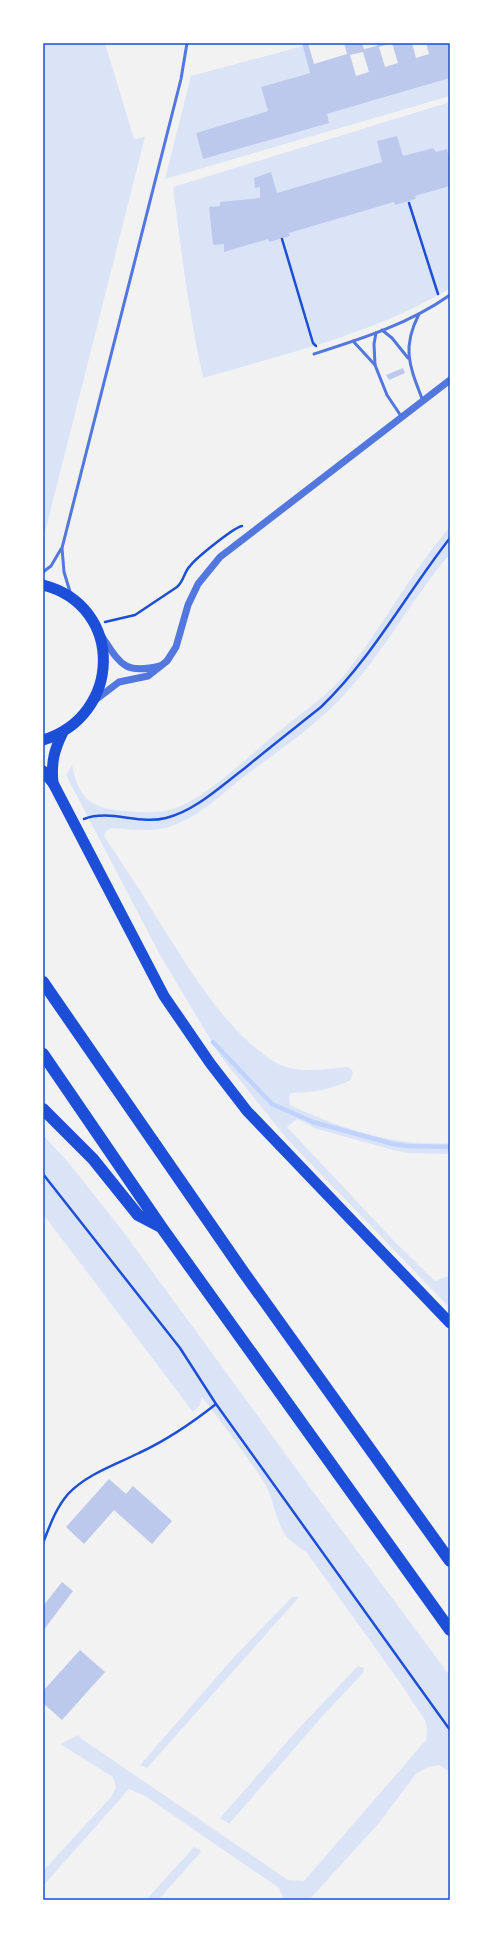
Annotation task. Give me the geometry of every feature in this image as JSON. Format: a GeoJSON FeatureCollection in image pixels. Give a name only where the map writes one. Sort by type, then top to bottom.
{"type":"FeatureCollection","features":[{"type":"Feature","properties":{"kind":"highway"},"geometry":{"type":"LineString","coordinates":[[43,585],[62,592],[72,598],[91,618],[100,639],[104,660],[101,683],[92,703],[84,714],[63,732],[43,740]]}},
{"type":"Feature","properties":{"kind":"highway"},"geometry":{"type":"LineString","coordinates":[[53,783],[53,755],[63,732]]}},
{"type":"Feature","properties":{"kind":"highway"},"geometry":{"type":"LineString","coordinates":[[43,771],[53,783],[164,996],[210,1063],[252,1117],[450,1323]]}},
{"type":"Feature","properties":{"kind":"highway"},"geometry":{"type":"LineString","coordinates":[[43,982],[233,1257],[450,1561]]}},
{"type":"Feature","properties":{"kind":"highway"},"geometry":{"type":"LineString","coordinates":[[43,1054],[162,1228],[450,1630]]}},
{"type":"Feature","properties":{"kind":"highway"},"geometry":{"type":"LineString","coordinates":[[43,1109],[92,1159],[138,1215],[162,1228]]}},
{"type":"Feature","properties":{"kind":"street"},"geometry":{"type":"LineString","coordinates":[[92,703],[119,682],[148,676],[162,666],[176,648],[188,605],[198,584],[212,564],[450,380]]}},
{"type":"Feature","properties":{"kind":"street"},"geometry":{"type":"LineString","coordinates":[[91,618],[123,664],[134,669],[142,670],[162,666]]}},
{"type":"Feature","properties":{"kind":"lane"},"geometry":{"type":"LineString","coordinates":[[43,572],[51,566],[62,548],[182,73],[186,43]]}},
{"type":"Feature","properties":{"kind":"lane"},"geometry":{"type":"LineString","coordinates":[[314,354],[376,333],[419,314],[450,295]]}},
{"type":"Feature","properties":{"kind":"lane"},"geometry":{"type":"LineString","coordinates":[[408,358],[410,335],[419,314]]}},
{"type":"Feature","properties":{"kind":"lane"},"geometry":{"type":"LineString","coordinates":[[382,330],[392,338],[408,358],[423,401]]}},
{"type":"Feature","properties":{"kind":"lane"},"geometry":{"type":"LineString","coordinates":[[376,333],[374,344],[375,365],[387,395],[402,418]]}},
{"type":"Feature","properties":{"kind":"lane"},"geometry":{"type":"LineString","coordinates":[[353,341],[375,365]]}},
{"type":"Feature","properties":{"kind":"lane"},"geometry":{"type":"LineString","coordinates":[[62,548],[64,572],[72,598]]}},
{"type":"Feature","properties":{"kind":"path"},"geometry":{"type":"LineString","coordinates":[[409,202],[440,302]]}},
{"type":"Feature","properties":{"kind":"path"},"geometry":{"type":"LineString","coordinates":[[282,239],[313,343],[322,351]]}},
{"type":"Feature","properties":{"kind":"path"},"geometry":{"type":"LineString","coordinates":[[104,622],[135,615],[177,587],[181,583],[189,566],[193,562],[229,533],[242,526]]}},
{"type":"Feature","properties":{"kind":"path"},"geometry":{"type":"LineString","coordinates":[[74,824],[96,816],[148,820],[167,818],[193,806],[212,793],[321,707],[336,693],[379,640],[450,538]]}},
{"type":"Feature","properties":{"kind":"path"},"geometry":{"type":"LineString","coordinates":[[43,1174],[180,1348],[216,1404],[450,1730]]}},
{"type":"Feature","properties":{"kind":"path"},"geometry":{"type":"LineString","coordinates":[[43,1542],[55,1512],[68,1494],[80,1484],[100,1471],[157,1444],[194,1421],[216,1404]]}},
{"type":"Feature","properties":{"kind":"shaded area"},"geometry":{"type":"Polygon","coordinates":[[[43,43],[105,43],[134,139],[145,137],[43,540],[43,43]]]}},
{"type":"Feature","properties":{"kind":"shaded area"},"geometry":{"type":"Polygon","coordinates":[[[303,46],[310,73],[261,87],[268,111],[196,133],[203,158],[327,114],[450,78],[450,96],[165,179],[191,76],[303,46]]]}},
{"type":"Feature","properties":{"kind":"shaded area"},"geometry":{"type":"Polygon","coordinates":[[[450,102],[450,288],[421,304],[361,330],[298,351],[203,378],[189,306],[173,187],[450,102]]]}},
{"type":"Feature","properties":{"kind":"shaded area"},"geometry":{"type":"Polygon","coordinates":[[[450,527],[450,554],[423,588],[373,660],[345,694],[321,717],[215,801],[186,820],[165,828],[152,830],[111,828],[106,831],[104,836],[200,984],[224,1016],[251,1044],[271,1060],[286,1067],[303,1070],[321,1070],[347,1067],[353,1072],[351,1080],[336,1086],[322,1090],[291,1093],[289,1097],[290,1105],[348,1128],[388,1139],[409,1142],[450,1143],[450,1154],[407,1153],[317,1129],[297,1119],[287,1127],[396,1243],[435,1281],[450,1275],[448,1294],[450,1296],[450,1308],[288,1140],[221,1057],[160,955],[66,775],[72,765],[78,785],[87,799],[102,807],[122,811],[156,812],[169,810],[201,795],[314,704],[339,681],[372,637],[422,562],[450,527]]]}},
{"type":"Feature","properties":{"kind":"shaded area"},"geometry":{"type":"Polygon","coordinates":[[[43,1135],[68,1162],[122,1230],[450,1676],[450,1772],[439,1765],[428,1767],[416,1774],[379,1823],[309,1900],[284,1900],[279,1888],[145,1796],[129,1789],[43,1886],[43,1871],[111,1797],[116,1787],[113,1777],[60,1744],[78,1735],[288,1880],[304,1881],[426,1740],[427,1729],[425,1720],[399,1681],[307,1553],[287,1537],[279,1523],[266,1486],[225,1427],[202,1397],[200,1405],[193,1412],[43,1214],[43,1135]]]}},
{"type":"Feature","properties":{"kind":"shaded area"},"geometry":{"type":"Polygon","coordinates":[[[292,1597],[299,1597],[147,1768],[140,1765],[235,1656],[292,1597]]]}},
{"type":"Feature","properties":{"kind":"shaded area"},"geometry":{"type":"Polygon","coordinates":[[[358,1666],[364,1668],[363,1673],[320,1719],[229,1824],[220,1818],[300,1727],[358,1666]]]}},
{"type":"Feature","properties":{"kind":"shaded area"},"geometry":{"type":"Polygon","coordinates":[[[194,1847],[199,1849],[201,1852],[158,1900],[146,1900],[194,1847]]]}},
{"type":"Feature","properties":{"kind":"building"},"geometry":{"type":"Polygon","coordinates":[[[302,43],[308,43],[314,64],[347,54],[344,43],[362,43],[364,49],[377,46],[376,43],[391,43],[379,47],[385,67],[398,63],[392,43],[412,43],[416,58],[429,54],[426,43],[450,43],[450,78],[327,114],[329,123],[203,159],[196,133],[268,111],[261,87],[310,73],[302,43]],[[363,52],[350,55],[356,76],[369,72],[363,52]]]}},
{"type":"Feature","properties":{"kind":"building"},"geometry":{"type":"Polygon","coordinates":[[[397,136],[403,156],[433,148],[436,152],[447,149],[450,160],[450,186],[415,196],[416,199],[395,205],[394,202],[289,233],[290,236],[269,242],[268,239],[224,252],[224,244],[213,245],[209,207],[220,206],[220,202],[260,198],[260,187],[255,188],[254,178],[271,172],[277,193],[382,162],[377,141],[397,136]]]}},
{"type":"Feature","properties":{"kind":"building"},"geometry":{"type":"Polygon","coordinates":[[[403,368],[405,373],[389,380],[386,375],[403,368]]]}},
{"type":"Feature","properties":{"kind":"building"},"geometry":{"type":"Polygon","coordinates":[[[109,1479],[126,1494],[133,1486],[172,1521],[152,1544],[114,1510],[84,1544],[66,1527],[109,1479]]]}},
{"type":"Feature","properties":{"kind":"building"},"geometry":{"type":"Polygon","coordinates":[[[62,1582],[73,1591],[43,1631],[43,1606],[62,1582]]]}},
{"type":"Feature","properties":{"kind":"building"},"geometry":{"type":"Polygon","coordinates":[[[80,1650],[105,1672],[62,1720],[43,1703],[43,1691],[80,1650]]]}},
{"type":"Feature","properties":{"kind":"waterway"},"geometry":{"type":"LineString","coordinates":[[213,1042],[272,1104],[313,1122],[393,1144],[407,1146],[450,1147]]}}]}
